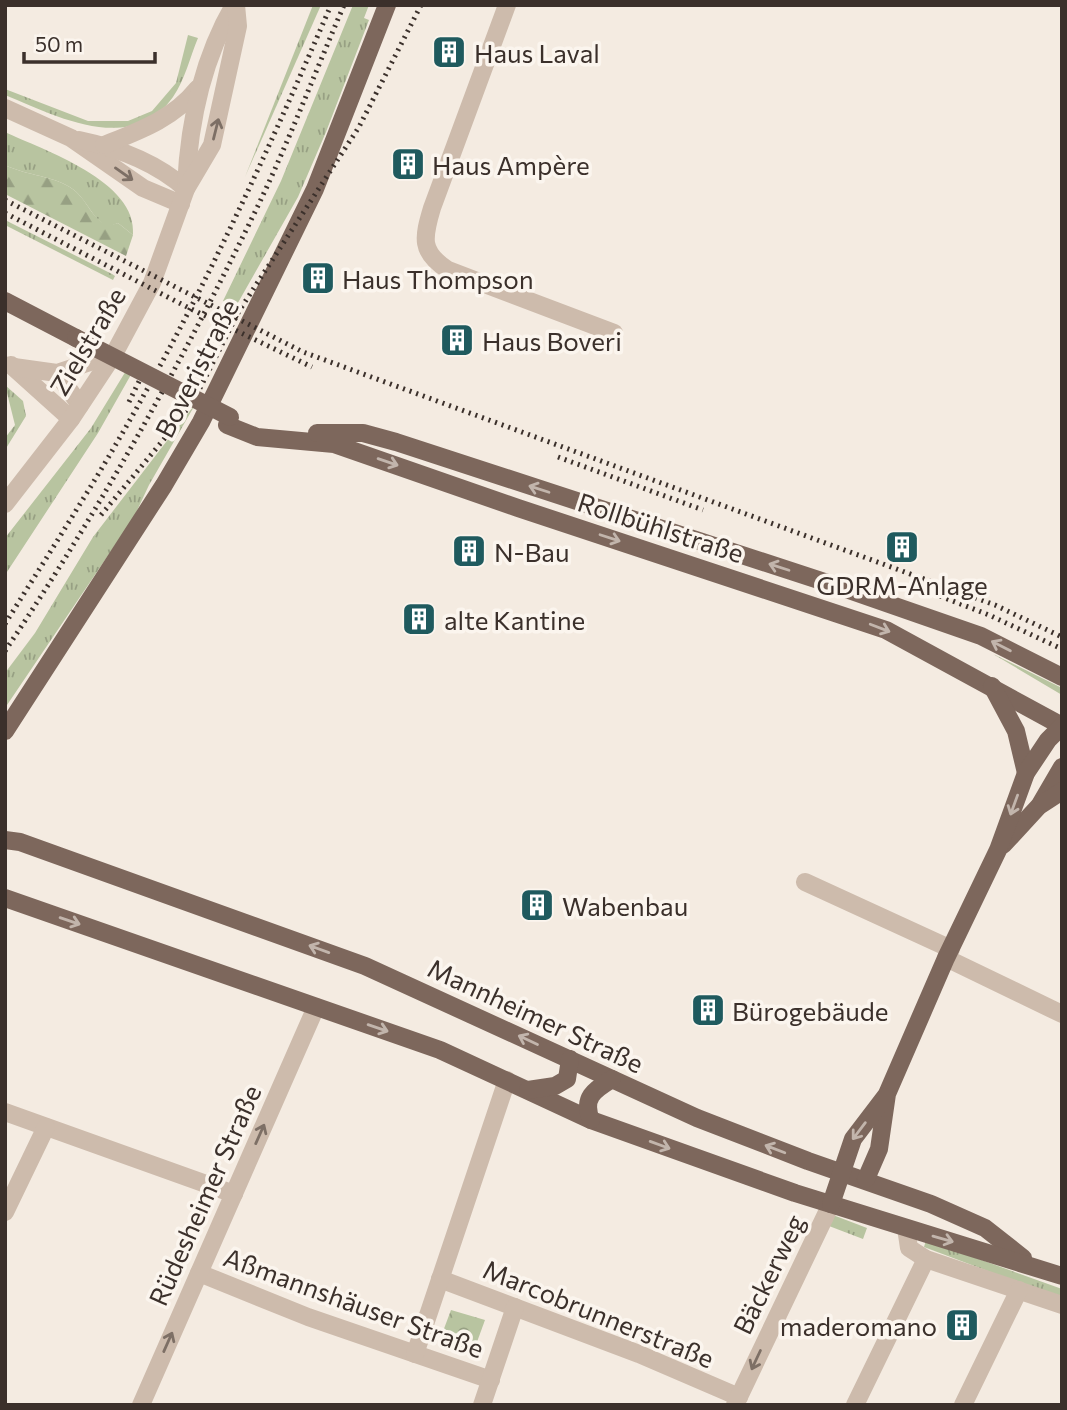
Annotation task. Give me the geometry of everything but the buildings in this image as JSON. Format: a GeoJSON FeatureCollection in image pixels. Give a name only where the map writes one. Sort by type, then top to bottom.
{"type":"FeatureCollection","features":[{"type":"Feature","properties":{"kind":"main road","name":"Boveristraße"},"geometry":{"type":"LineString","coordinates":[[5,731],[164,485],[201,422],[315,189],[387,5]]}},
{"type":"Feature","properties":{"kind":"main road"},"geometry":{"type":"LineString","coordinates":[[5,301],[74,343]]}},
{"type":"Feature","properties":{"kind":"main road"},"geometry":{"type":"LineString","coordinates":[[5,313],[74,343],[228,421]]}},
{"type":"Feature","properties":{"kind":"main road","name":"Rollbühlstraße"},"geometry":{"type":"LineString","coordinates":[[228,421],[303,432],[362,433],[396,442],[844,588],[981,636],[1062,677]]}},
{"type":"Feature","properties":{"kind":"main road","name":"Rollbühlstraße"},"geometry":{"type":"LineString","coordinates":[[228,421],[257,437],[325,441],[886,630],[1062,726]]}},
{"type":"Feature","properties":{"kind":"main road"},"geometry":{"type":"LineString","coordinates":[[992,686],[1016,732],[1026,773]]}},
{"type":"Feature","properties":{"kind":"main road"},"geometry":{"type":"LineString","coordinates":[[831,1204],[839,1171],[853,1139],[887,1094],[948,953],[998,850],[1026,773],[1048,740],[1062,726]]}},
{"type":"Feature","properties":{"kind":"main road"},"geometry":{"type":"LineString","coordinates":[[998,850],[1039,806],[1062,767]]}},
{"type":"Feature","properties":{"kind":"main road"},"geometry":{"type":"LineString","coordinates":[[1039,806],[1062,791]]}},
{"type":"Feature","properties":{"kind":"main road"},"geometry":{"type":"LineString","coordinates":[[5,828],[10,844]]}},
{"type":"Feature","properties":{"kind":"main road","name":"Mannheimer Straße"},"geometry":{"type":"LineString","coordinates":[[10,844],[365,966],[697,1118],[866,1179],[985,1228],[1031,1265]]}},
{"type":"Feature","properties":{"kind":"main road","name":"Mannheimer Straße"},"geometry":{"type":"LineString","coordinates":[[5,898],[440,1050],[591,1120],[831,1204],[1062,1276]]}},
{"type":"Feature","properties":{"kind":"main road"},"geometry":{"type":"LineString","coordinates":[[528,1090],[555,1086],[567,1079],[570,1059]]}},
{"type":"Feature","properties":{"kind":"main road"},"geometry":{"type":"LineString","coordinates":[[591,1120],[587,1110],[588,1099],[596,1088],[612,1079]]}},
{"type":"Feature","properties":{"kind":"main road"},"geometry":{"type":"LineString","coordinates":[[831,1204],[866,1179],[879,1149],[887,1094]]}},
{"type":"Feature","properties":{"kind":"main road"},"geometry":{"type":"LineString","coordinates":[[906,1228],[917,1213],[931,1204]]}},
{"type":"Feature","properties":{"kind":"street","name":"Zielstraße"},"geometry":{"type":"LineString","coordinates":[[183,197],[188,137],[202,84],[218,33],[235,5]]}},
{"type":"Feature","properties":{"kind":"street","name":"Zielstraße"},"geometry":{"type":"LineString","coordinates":[[5,504],[76,412],[114,354],[152,283],[183,197],[212,145],[239,26],[235,5]]}},
{"type":"Feature","properties":{"kind":"street"},"geometry":{"type":"LineString","coordinates":[[507,5],[432,208],[426,229],[425,247],[435,261],[448,270],[614,333]]}},
{"type":"Feature","properties":{"kind":"street"},"geometry":{"type":"LineString","coordinates":[[104,145],[153,125],[185,104],[202,84]]}},
{"type":"Feature","properties":{"kind":"street"},"geometry":{"type":"LineString","coordinates":[[5,108],[71,138],[143,188],[183,197]]}},
{"type":"Feature","properties":{"kind":"street"},"geometry":{"type":"LineString","coordinates":[[71,138],[104,145],[169,173],[183,197]]}},
{"type":"Feature","properties":{"kind":"street"},"geometry":{"type":"LineString","coordinates":[[9,364],[57,373],[114,354]]}},
{"type":"Feature","properties":{"kind":"street"},"geometry":{"type":"LineString","coordinates":[[9,364],[76,412]]}},
{"type":"Feature","properties":{"kind":"street"},"geometry":{"type":"LineString","coordinates":[[57,373],[76,412]]}},
{"type":"Feature","properties":{"kind":"street"},"geometry":{"type":"LineString","coordinates":[[805,882],[948,953],[1062,1014]]}},
{"type":"Feature","properties":{"kind":"street","name":"Rüdesheimer Straße"},"geometry":{"type":"LineString","coordinates":[[141,1405],[316,1007]]}},
{"type":"Feature","properties":{"kind":"street"},"geometry":{"type":"LineString","coordinates":[[415,1354],[507,1080]]}},
{"type":"Feature","properties":{"kind":"street"},"geometry":{"type":"LineString","coordinates":[[5,1112],[234,1194]]}},
{"type":"Feature","properties":{"kind":"street"},"geometry":{"type":"LineString","coordinates":[[5,1212],[46,1127]]}},
{"type":"Feature","properties":{"kind":"street","name":"Bäckerweg"},"geometry":{"type":"LineString","coordinates":[[737,1401],[831,1204]]}},
{"type":"Feature","properties":{"kind":"street"},"geometry":{"type":"LineString","coordinates":[[906,1228],[909,1248],[926,1259],[1062,1305]]}},
{"type":"Feature","properties":{"kind":"street"},"geometry":{"type":"LineString","coordinates":[[856,1405],[926,1259]]}},
{"type":"Feature","properties":{"kind":"street","name":"Aßmannshäuser Straße"},"geometry":{"type":"LineString","coordinates":[[199,1273],[491,1380]]}},
{"type":"Feature","properties":{"kind":"street","name":"Marcobrunnerstraße"},"geometry":{"type":"LineString","coordinates":[[440,1279],[639,1354],[737,1401]]}},
{"type":"Feature","properties":{"kind":"street"},"geometry":{"type":"LineString","coordinates":[[963,1405],[1019,1290]]}},
{"type":"Feature","properties":{"kind":"street"},"geometry":{"type":"LineString","coordinates":[[482,1405],[515,1307]]}},
{"type":"Feature","properties":{"kind":"green space"},"geometry":{"type":"Polygon","coordinates":[[[313,5],[321,5],[245,177],[313,5]]]}},
{"type":"Feature","properties":{"kind":"green space"},"geometry":{"type":"Polygon","coordinates":[[[353,5],[369,5],[364,18],[369,20],[326,132],[298,197],[235,308],[223,301],[281,181],[353,5]]]}},
{"type":"Feature","properties":{"kind":"green space"},"geometry":{"type":"Polygon","coordinates":[[[188,35],[198,38],[173,97],[156,115],[136,125],[115,128],[92,126],[5,95],[5,89],[88,121],[128,121],[152,111],[176,83],[188,35]]]}},
{"type":"Feature","properties":{"kind":"green space"},"geometry":{"type":"Polygon","coordinates":[[[5,132],[64,158],[105,183],[120,199],[130,216],[133,235],[118,223],[108,227],[102,224],[79,194],[66,185],[5,165],[5,132]]]}},
{"type":"Feature","properties":{"kind":"green space"},"geometry":{"type":"Polygon","coordinates":[[[5,165],[66,185],[79,194],[102,223],[108,226],[118,223],[133,235],[126,256],[5,194],[5,165]]]}},
{"type":"Feature","properties":{"kind":"green space"},"geometry":{"type":"Polygon","coordinates":[[[5,220],[112,274],[115,276],[113,280],[5,225],[5,220]]]}},
{"type":"Feature","properties":{"kind":"green space"},"geometry":{"type":"Polygon","coordinates":[[[132,361],[137,364],[98,433],[5,575],[5,538],[91,428],[132,361]]]}},
{"type":"Feature","properties":{"kind":"green space"},"geometry":{"type":"Polygon","coordinates":[[[5,385],[23,401],[26,416],[5,450],[5,438],[15,425],[5,385]]]}},
{"type":"Feature","properties":{"kind":"green space"},"geometry":{"type":"Polygon","coordinates":[[[196,403],[149,485],[134,517],[5,708],[5,673],[35,633],[93,537],[196,403]]]}},
{"type":"Feature","properties":{"kind":"green space"},"geometry":{"type":"Polygon","coordinates":[[[993,654],[1062,688],[1062,695],[993,654]]]}},
{"type":"Feature","properties":{"kind":"green space"},"geometry":{"type":"Polygon","coordinates":[[[833,1215],[867,1228],[863,1239],[829,1226],[833,1215]]]}},
{"type":"Feature","properties":{"kind":"green space"},"geometry":{"type":"Polygon","coordinates":[[[926,1240],[1062,1289],[1062,1299],[924,1247],[926,1240]]]}},
{"type":"Feature","properties":{"kind":"green space"},"geometry":{"type":"Polygon","coordinates":[[[451,1310],[485,1320],[473,1353],[439,1342],[451,1310]]]}},
{"type":"Feature","properties":{"kind":"railway"},"geometry":{"type":"LineString","coordinates":[[5,624],[108,458],[192,305],[241,206],[331,5]]}},
{"type":"Feature","properties":{"kind":"railway"},"geometry":{"type":"LineString","coordinates":[[5,651],[106,491],[197,327],[266,188],[344,5]]}},
{"type":"Feature","properties":{"kind":"railway"},"geometry":{"type":"LineString","coordinates":[[101,515],[179,421],[197,394],[239,311],[359,127],[421,5]]}},
{"type":"Feature","properties":{"kind":"railway"},"geometry":{"type":"LineString","coordinates":[[5,200],[303,352],[995,605],[1062,637]]}},
{"type":"Feature","properties":{"kind":"railway"},"geometry":{"type":"LineString","coordinates":[[5,213],[189,308],[312,367]]}},
{"type":"Feature","properties":{"kind":"railway"},"geometry":{"type":"LineString","coordinates":[[129,402],[146,367]]}},
{"type":"Feature","properties":{"kind":"railway"},"geometry":{"type":"LineString","coordinates":[[558,457],[703,510]]}},
{"type":"Feature","properties":{"kind":"railway"},"geometry":{"type":"LineString","coordinates":[[927,591],[989,615],[1062,649]]}},
{"type":"Feature","properties":{"kind":"place","name":"Haus Laval"},"geometry":{"type":"Point","coordinates":[449,52]}},
{"type":"Feature","properties":{"kind":"place","name":"Haus Ampère"},"geometry":{"type":"Point","coordinates":[408,164]}},
{"type":"Feature","properties":{"kind":"place","name":"Haus Thompson"},"geometry":{"type":"Point","coordinates":[318,278]}},
{"type":"Feature","properties":{"kind":"place","name":"Haus Boveri"},"geometry":{"type":"Point","coordinates":[457,340]}},
{"type":"Feature","properties":{"kind":"place","name":"GDRM-Anlage"},"geometry":{"type":"Point","coordinates":[902,547]}},
{"type":"Feature","properties":{"kind":"place","name":"N-Bau"},"geometry":{"type":"Point","coordinates":[469,551]}},
{"type":"Feature","properties":{"kind":"place","name":"alte Kantine"},"geometry":{"type":"Point","coordinates":[419,619]}},
{"type":"Feature","properties":{"kind":"place","name":"Wabenbau"},"geometry":{"type":"Point","coordinates":[537,905]}},
{"type":"Feature","properties":{"kind":"place","name":"Bürogebäude"},"geometry":{"type":"Point","coordinates":[708,1010]}},
{"type":"Feature","properties":{"kind":"place","name":"maderomano"},"geometry":{"type":"Point","coordinates":[962,1325]}}]}
